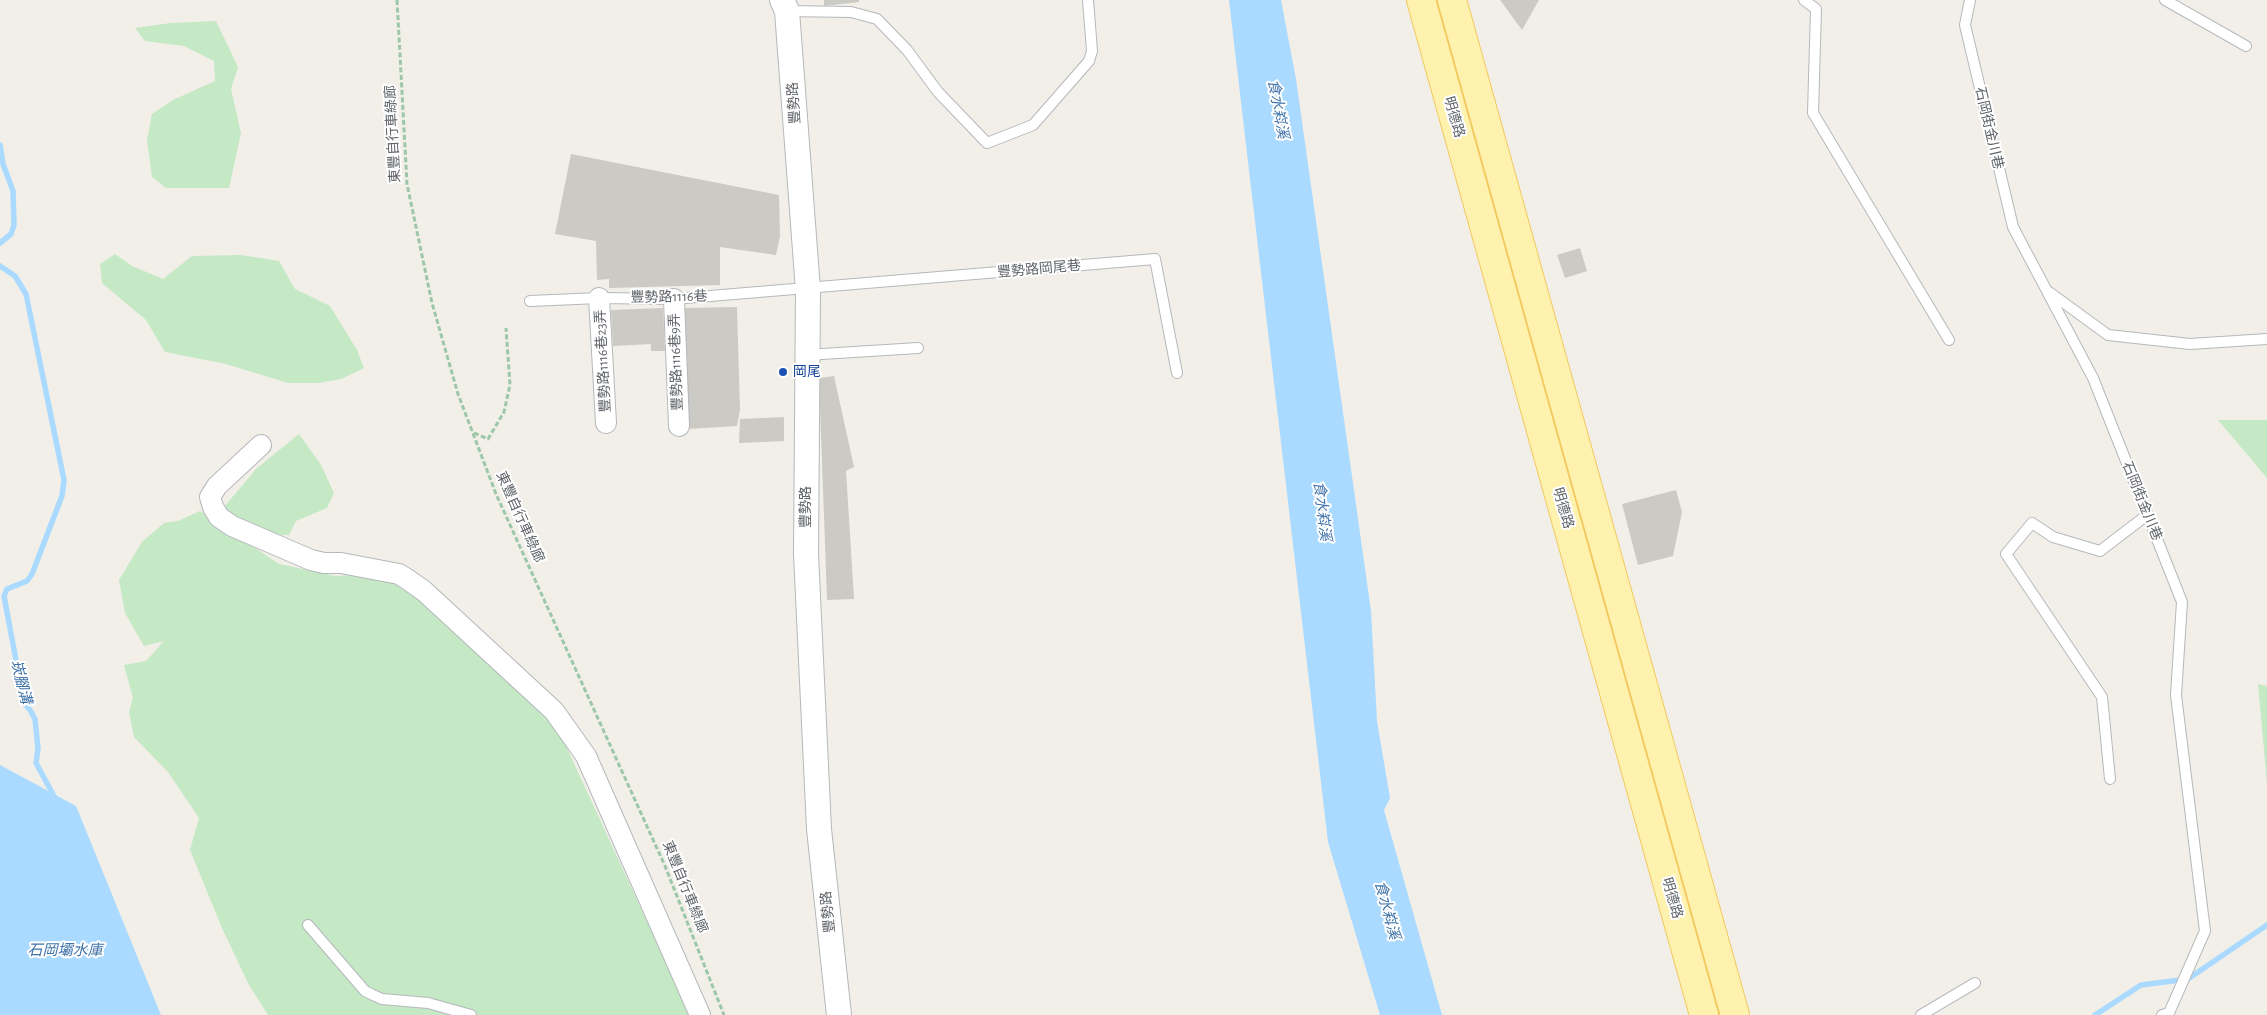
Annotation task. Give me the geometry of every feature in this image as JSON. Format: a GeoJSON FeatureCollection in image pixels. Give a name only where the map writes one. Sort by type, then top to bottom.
{"type":"FeatureCollection","features":[{"type":"Feature","properties":{"kind":"main road","name":"明德路"},"geometry":{"type":"LineString","coordinates":[[1421,0],[1704,1015]]}},
{"type":"Feature","properties":{"kind":"main road","name":"明德路"},"geometry":{"type":"LineString","coordinates":[[1452,0],[1735,1015]]}},
{"type":"Feature","properties":{"kind":"main road"},"geometry":{"type":"LineString","coordinates":[[1452,112],[1481,103]]}},
{"type":"Feature","properties":{"kind":"street","name":"豐勢路"},"geometry":{"type":"LineString","coordinates":[[786,4],[808,290],[806,355],[806,554],[818,799],[839,1015]]}},
{"type":"Feature","properties":{"kind":"street","name":"豐勢路1116巷23弄"},"geometry":{"type":"LineString","coordinates":[[600,298],[606,423]]}},
{"type":"Feature","properties":{"kind":"street","name":"豐勢路1116巷9弄"},"geometry":{"type":"LineString","coordinates":[[674,299],[679,426]]}},
{"type":"Feature","properties":{"kind":"street"},"geometry":{"type":"LineString","coordinates":[[261,444],[217,486],[210,497],[212,507],[219,517],[232,526],[311,560],[324,563],[341,563],[399,574],[424,591],[554,711],[586,756],[700,1015]]}},
{"type":"Feature","properties":{"kind":"lane"},"geometry":{"type":"LineString","coordinates":[[786,4],[851,12],[876,19],[907,50],[938,92],[988,143],[1032,125],[1089,61],[1092,51],[1088,0]]}},
{"type":"Feature","properties":{"kind":"lane"},"geometry":{"type":"LineString","coordinates":[[1804,0],[1816,9],[1813,113],[1949,340]]}},
{"type":"Feature","properties":{"kind":"lane","name":"石岡街金川巷"},"geometry":{"type":"LineString","coordinates":[[1970,0],[1965,25],[2013,227],[2093,378],[2182,602],[2176,695],[2205,931],[2169,1013],[2162,1015]]}},
{"type":"Feature","properties":{"kind":"lane"},"geometry":{"type":"LineString","coordinates":[[2165,0],[2246,46]]}},
{"type":"Feature","properties":{"kind":"lane","name":"豐勢路岡尾巷"},"geometry":{"type":"LineString","coordinates":[[808,290],[1155,259],[1177,373]]}},
{"type":"Feature","properties":{"kind":"lane","name":"豐勢路1116巷"},"geometry":{"type":"LineString","coordinates":[[530,302],[600,298],[674,299],[808,290]]}},
{"type":"Feature","properties":{"kind":"lane"},"geometry":{"type":"LineString","coordinates":[[2046,290],[2108,335],[2190,344],[2267,339]]}},
{"type":"Feature","properties":{"kind":"lane"},"geometry":{"type":"LineString","coordinates":[[806,355],[918,348]]}},
{"type":"Feature","properties":{"kind":"lane"},"geometry":{"type":"LineString","coordinates":[[2110,779],[2102,696],[2006,554],[2032,523],[2053,537],[2100,551],[2147,515]]}},
{"type":"Feature","properties":{"kind":"lane"},"geometry":{"type":"LineString","coordinates":[[308,925],[365,991],[382,999],[428,1003],[471,1015]]}},
{"type":"Feature","properties":{"kind":"lane"},"geometry":{"type":"LineString","coordinates":[[1921,1015],[1975,983]]}},
{"type":"Feature","properties":{"kind":"path","name":"東豐自行車綠廊"},"geometry":{"type":"LineString","coordinates":[[397,0],[407,184],[432,303],[458,394],[496,494],[666,866],[724,1015]]}},
{"type":"Feature","properties":{"kind":"path"},"geometry":{"type":"LineString","coordinates":[[473,432],[488,439],[504,412],[510,385],[506,328]]}},
{"type":"Feature","properties":{"kind":"green space"},"geometry":{"type":"Polygon","coordinates":[[[216,21],[238,67],[231,89],[241,133],[229,188],[166,188],[152,177],[147,140],[152,114],[173,100],[215,81],[214,61],[184,46],[145,41],[135,28],[171,23],[216,21]]]}},
{"type":"Feature","properties":{"kind":"green space"},"geometry":{"type":"Polygon","coordinates":[[[115,254],[132,266],[163,279],[192,256],[241,255],[279,261],[295,289],[330,306],[357,350],[364,368],[341,379],[318,383],[288,383],[226,364],[165,352],[146,320],[102,283],[100,264],[115,254]]]}},
{"type":"Feature","properties":{"kind":"green space"},"geometry":{"type":"Polygon","coordinates":[[[2218,420],[2267,420],[2267,478],[2218,420]]]}},
{"type":"Feature","properties":{"kind":"green space"},"geometry":{"type":"Polygon","coordinates":[[[299,434],[321,465],[334,493],[327,508],[296,521],[289,535],[250,534],[220,512],[256,469],[299,434]]]}},
{"type":"Feature","properties":{"kind":"green space"},"geometry":{"type":"Polygon","coordinates":[[[200,511],[279,564],[336,576],[369,574],[395,581],[419,593],[490,661],[560,733],[690,1015],[268,1015],[249,985],[222,928],[190,850],[199,818],[168,772],[134,737],[129,712],[133,698],[124,665],[146,661],[164,641],[144,646],[125,613],[119,580],[142,542],[164,523],[178,521],[200,511]]]}},
{"type":"Feature","properties":{"kind":"green space"},"geometry":{"type":"Polygon","coordinates":[[[2258,684],[2267,686],[2267,783],[2258,684]]]}},
{"type":"Feature","properties":{"kind":"water","name":"食水嵙溪"},"geometry":{"type":"Polygon","coordinates":[[[1229,0],[1281,0],[1296,79],[1371,611],[1377,721],[1390,798],[1384,810],[1442,1015],[1380,1015],[1328,842],[1229,0]]]}},
{"type":"Feature","properties":{"kind":"water","name":"石岡壩水庫"},"geometry":{"type":"Polygon","coordinates":[[[0,765],[76,806],[161,1015],[0,1015],[0,765]]]}},
{"type":"Feature","properties":{"kind":"building"},"geometry":{"type":"Polygon","coordinates":[[[824,0],[859,0],[859,2],[824,6],[824,0]]]}},
{"type":"Feature","properties":{"kind":"building"},"geometry":{"type":"Polygon","coordinates":[[[1500,0],[1539,0],[1522,30],[1500,0]]]}},
{"type":"Feature","properties":{"kind":"building"},"geometry":{"type":"Polygon","coordinates":[[[571,154],[779,195],[780,236],[776,255],[720,247],[720,285],[609,288],[609,279],[597,280],[596,241],[555,234],[571,154]]]}},
{"type":"Feature","properties":{"kind":"building"},"geometry":{"type":"Polygon","coordinates":[[[1580,248],[1587,271],[1565,278],[1557,255],[1580,248]]]}},
{"type":"Feature","properties":{"kind":"building"},"geometry":{"type":"Polygon","coordinates":[[[737,307],[740,410],[737,426],[688,429],[684,308],[737,307]]]}},
{"type":"Feature","properties":{"kind":"building"},"geometry":{"type":"Polygon","coordinates":[[[663,308],[665,351],[651,351],[651,344],[613,346],[611,310],[663,308]]]}},
{"type":"Feature","properties":{"kind":"building"},"geometry":{"type":"Polygon","coordinates":[[[834,376],[854,467],[846,471],[854,599],[827,600],[819,378],[834,376]]]}},
{"type":"Feature","properties":{"kind":"building"},"geometry":{"type":"Polygon","coordinates":[[[784,417],[784,441],[739,443],[740,419],[784,417]]]}},
{"type":"Feature","properties":{"kind":"building"},"geometry":{"type":"Polygon","coordinates":[[[1676,490],[1682,512],[1673,556],[1638,565],[1622,504],[1676,490]]]}},
{"type":"Feature","properties":{"kind":"waterway","name":"崁腳溝"},"geometry":{"type":"LineString","coordinates":[[0,145],[3,164],[13,191],[14,225],[11,234],[0,243]]}},
{"type":"Feature","properties":{"kind":"waterway","name":"崁腳溝"},"geometry":{"type":"LineString","coordinates":[[0,266],[15,276],[26,294],[64,480],[62,496],[32,574],[27,581],[7,589],[4,596],[24,703],[35,719],[38,748],[36,763],[55,798]]}},
{"type":"Feature","properties":{"kind":"waterway"},"geometry":{"type":"LineString","coordinates":[[2095,1015],[2141,985],[2188,979],[2267,925]]}},
{"type":"Feature","properties":{"kind":"place","name":"岡尾"},"geometry":{"type":"Point","coordinates":[783,372]}}]}
